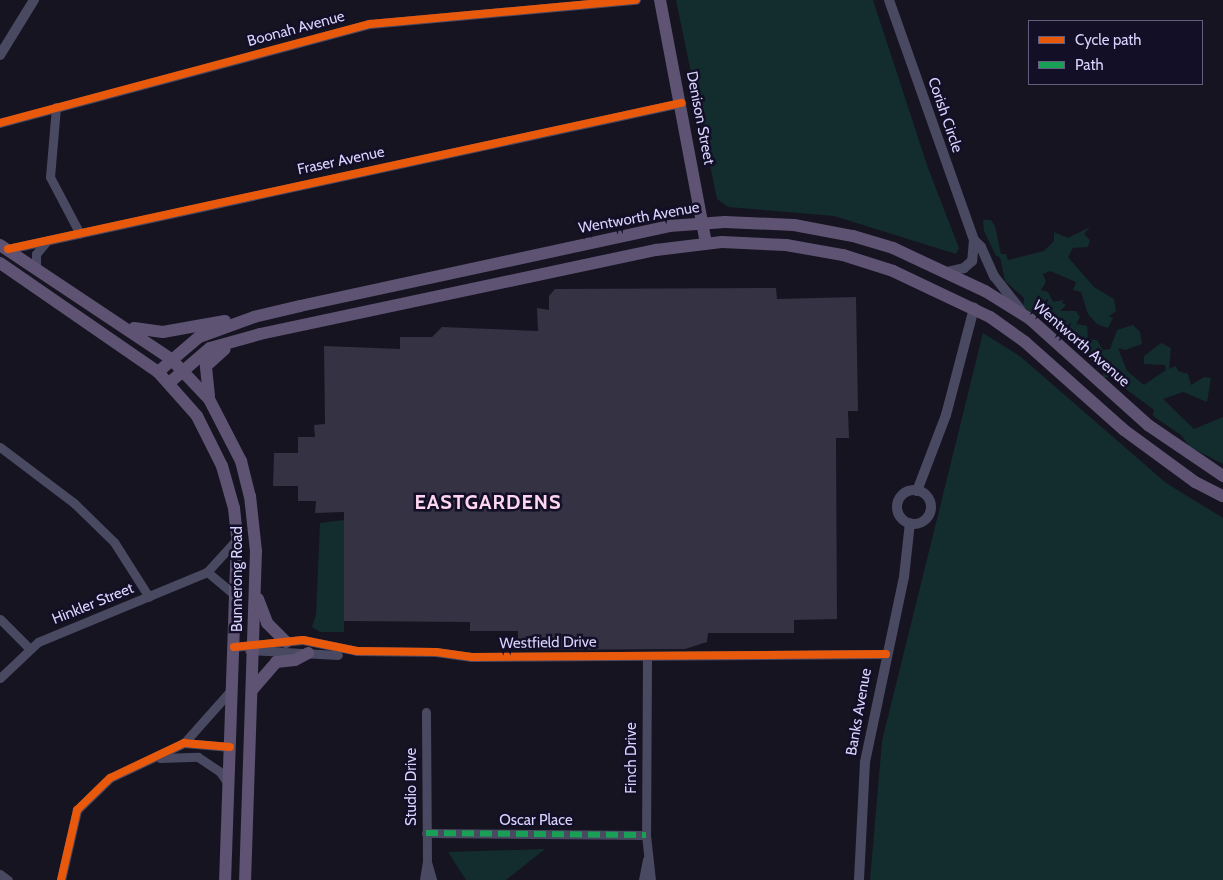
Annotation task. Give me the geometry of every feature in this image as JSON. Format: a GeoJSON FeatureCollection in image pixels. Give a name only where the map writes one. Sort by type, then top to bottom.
{"type":"FeatureCollection","features":[{"type":"Feature","properties":{"kind":"main road","name":"Denison Street"},"geometry":{"type":"LineString","coordinates":[[660,0],[704,222],[706,243]]}},
{"type":"Feature","properties":{"kind":"main road","name":"Wentworth Avenue"},"geometry":{"type":"LineString","coordinates":[[158,372],[171,358],[199,337],[254,317],[613,237],[704,222],[794,225],[854,236],[946,272],[985,292],[1030,319],[1148,424],[1223,476]]}},
{"type":"Feature","properties":{"kind":"main road"},"geometry":{"type":"LineString","coordinates":[[169,383],[182,369],[215,346],[260,334],[656,250],[706,243],[786,245],[843,255],[916,280],[974,308],[1025,342],[1124,430],[1195,482],[1223,496]]}},
{"type":"Feature","properties":{"kind":"main road","name":"Bunnerong Road"},"geometry":{"type":"LineString","coordinates":[[4,247],[171,358],[209,399],[228,430],[246,479],[255,533],[256,595],[245,880]]}},
{"type":"Feature","properties":{"kind":"main road","name":"Bunnerong Road"},"geometry":{"type":"LineString","coordinates":[[0,263],[158,372],[197,416],[217,452],[232,497],[237,539],[225,880]]}},
{"type":"Feature","properties":{"kind":"main road"},"geometry":{"type":"LineString","coordinates":[[974,308],[985,292]]}},
{"type":"Feature","properties":{"kind":"main road"},"geometry":{"type":"LineString","coordinates":[[124,325],[157,333],[254,317]]}},
{"type":"Feature","properties":{"kind":"main road"},"geometry":{"type":"LineString","coordinates":[[209,399],[205,376],[209,360],[260,334]]}},
{"type":"Feature","properties":{"kind":"main road"},"geometry":{"type":"LineString","coordinates":[[256,595],[267,623],[286,642]]}},
{"type":"Feature","properties":{"kind":"main road"},"geometry":{"type":"LineString","coordinates":[[252,690],[276,662],[296,660],[308,653]]}},
{"type":"Feature","properties":{"kind":"street"},"geometry":{"type":"LineString","coordinates":[[0,53],[34,0]]}},
{"type":"Feature","properties":{"kind":"street","name":"Boonah Avenue"},"geometry":{"type":"LineString","coordinates":[[0,123],[370,24],[636,0]]}},
{"type":"Feature","properties":{"kind":"street","name":"Corish Circle"},"geometry":{"type":"LineString","coordinates":[[890,0],[974,240],[1002,289],[1030,319]]}},
{"type":"Feature","properties":{"kind":"street","name":"Fraser Avenue"},"geometry":{"type":"LineString","coordinates":[[4,247],[80,234],[681,103]]}},
{"type":"Feature","properties":{"kind":"street"},"geometry":{"type":"LineString","coordinates":[[56,107],[50,177],[80,234]]}},
{"type":"Feature","properties":{"kind":"street"},"geometry":{"type":"LineString","coordinates":[[946,272],[970,263],[974,240]]}},
{"type":"Feature","properties":{"kind":"street"},"geometry":{"type":"LineString","coordinates":[[36,267],[36,254],[47,241]]}},
{"type":"Feature","properties":{"kind":"street"},"geometry":{"type":"LineString","coordinates":[[917,490],[946,415],[974,308]]}},
{"type":"Feature","properties":{"kind":"street"},"geometry":{"type":"LineString","coordinates":[[0,447],[74,503],[114,542],[149,597]]}},
{"type":"Feature","properties":{"kind":"street"},"geometry":{"type":"LineString","coordinates":[[917,490],[929,498],[931,508],[924,520],[910,523],[901,518],[898,506],[904,494],[917,490]]}},
{"type":"Feature","properties":{"kind":"street","name":"Banks Avenue"},"geometry":{"type":"LineString","coordinates":[[859,880],[866,762],[886,654],[904,577],[910,523]]}},
{"type":"Feature","properties":{"kind":"street","name":"Hinkler Street"},"geometry":{"type":"LineString","coordinates":[[0,678],[38,642],[208,572],[237,539]]}},
{"type":"Feature","properties":{"kind":"street"},"geometry":{"type":"LineString","coordinates":[[208,572],[236,596]]}},
{"type":"Feature","properties":{"kind":"street"},"geometry":{"type":"LineString","coordinates":[[0,620],[30,648]]}},
{"type":"Feature","properties":{"kind":"street","name":"Westfield Drive"},"geometry":{"type":"LineString","coordinates":[[254,647],[286,642],[312,642],[330,649],[357,652]]}},
{"type":"Feature","properties":{"kind":"street","name":"Westfield Drive"},"geometry":{"type":"LineString","coordinates":[[234,647],[254,647],[308,653],[436,652],[472,657],[886,654]]}},
{"type":"Feature","properties":{"kind":"street","name":"Finch Drive"},"geometry":{"type":"LineString","coordinates":[[647,656],[646,835],[647,859],[651,880]]}},
{"type":"Feature","properties":{"kind":"street"},"geometry":{"type":"LineString","coordinates":[[61,880],[77,810],[110,778],[184,743],[232,689]]}},
{"type":"Feature","properties":{"kind":"street","name":"Studio Drive"},"geometry":{"type":"LineString","coordinates":[[424,880],[427,862],[426,712]]}},
{"type":"Feature","properties":{"kind":"street"},"geometry":{"type":"LineString","coordinates":[[184,743],[230,747]]}},
{"type":"Feature","properties":{"kind":"street"},"geometry":{"type":"LineString","coordinates":[[147,760],[198,757],[220,772],[229,785]]}},
{"type":"Feature","properties":{"kind":"street","name":"Oscar Place"},"geometry":{"type":"LineString","coordinates":[[426,833],[646,835]]}},
{"type":"Feature","properties":{"kind":"street","name":"Finch Drive"},"geometry":{"type":"LineString","coordinates":[[643,880],[647,859]]}},
{"type":"Feature","properties":{"kind":"street","name":"Studio Drive"},"geometry":{"type":"LineString","coordinates":[[427,862],[432,880]]}},
{"type":"Feature","properties":{"kind":"street"},"geometry":{"type":"LineString","coordinates":[[0,874],[8,880]]}},
{"type":"Feature","properties":{"kind":"green space"},"geometry":{"type":"Polygon","coordinates":[[[676,0],[873,0],[928,168],[959,248],[956,254],[834,216],[728,207],[717,199],[676,0]]]}},
{"type":"Feature","properties":{"kind":"green space"},"geometry":{"type":"Polygon","coordinates":[[[983,220],[991,220],[995,226],[1001,254],[1006,254],[1008,260],[1044,251],[1054,241],[1054,232],[1068,238],[1090,227],[1084,234],[1090,240],[1088,247],[1073,248],[1068,257],[1094,287],[1114,299],[1116,311],[1109,316],[1113,318],[1108,328],[1097,324],[1088,314],[1081,292],[1073,290],[1076,282],[1050,271],[1043,274],[1046,282],[1041,290],[1048,292],[1053,302],[1064,300],[1062,303],[1066,305],[1060,311],[1076,311],[1080,317],[1076,324],[1087,326],[1088,339],[1097,340],[1103,350],[1110,349],[1117,330],[1133,325],[1140,332],[1142,344],[1125,350],[1118,348],[1127,371],[1144,385],[1166,370],[1165,365],[1144,364],[1144,356],[1161,343],[1171,348],[1169,369],[1176,366],[1178,371],[1188,374],[1191,385],[1204,377],[1211,378],[1207,402],[1183,392],[1163,399],[1194,429],[1223,417],[1223,464],[1190,447],[1181,435],[1153,416],[1154,410],[1110,377],[1103,378],[1103,371],[1078,348],[1083,346],[1063,337],[1043,315],[1023,310],[1024,298],[1005,281],[1000,257],[996,256],[984,231],[983,220]]]}},
{"type":"Feature","properties":{"kind":"green space"},"geometry":{"type":"Polygon","coordinates":[[[983,333],[1021,357],[1166,483],[1223,518],[1223,880],[870,880],[882,741],[983,333]]]}},
{"type":"Feature","properties":{"kind":"green space"},"geometry":{"type":"Polygon","coordinates":[[[344,520],[344,632],[320,632],[312,627],[316,615],[320,523],[344,520]]]}},
{"type":"Feature","properties":{"kind":"green space"},"geometry":{"type":"Polygon","coordinates":[[[545,849],[506,880],[466,880],[448,852],[545,849]]]}},
{"type":"Feature","properties":{"kind":"building"},"geometry":{"type":"Polygon","coordinates":[[[776,288],[777,299],[856,297],[858,411],[848,411],[849,438],[836,438],[837,619],[794,620],[794,633],[708,633],[707,642],[685,649],[518,650],[518,631],[470,631],[470,622],[344,621],[344,512],[315,513],[316,501],[298,501],[298,486],[273,486],[274,453],[298,453],[298,437],[315,437],[314,425],[325,424],[324,346],[400,349],[400,337],[432,337],[442,327],[538,331],[537,308],[549,310],[549,296],[555,289],[776,288]]]}},
{"type":"Feature","properties":{"kind":"marked path"},"geometry":{"type":"LineString","coordinates":[[426,833],[646,835]]}},
{"type":"Feature","properties":{"kind":"cycle path"},"geometry":{"type":"LineString","coordinates":[[0,123],[370,24],[636,0]]}},
{"type":"Feature","properties":{"kind":"cycle path"},"geometry":{"type":"LineString","coordinates":[[8,249],[681,103]]}},
{"type":"Feature","properties":{"kind":"cycle path"},"geometry":{"type":"LineString","coordinates":[[234,647],[303,640],[357,651],[436,652],[472,657],[886,654]]}},
{"type":"Feature","properties":{"kind":"cycle path"},"geometry":{"type":"LineString","coordinates":[[61,880],[77,810],[110,778],[184,743],[230,747]]}},
{"type":"Feature","properties":{"kind":"district","name":"EASTGARDENS"},"geometry":{"type":"Point","coordinates":[488,502]}}]}
